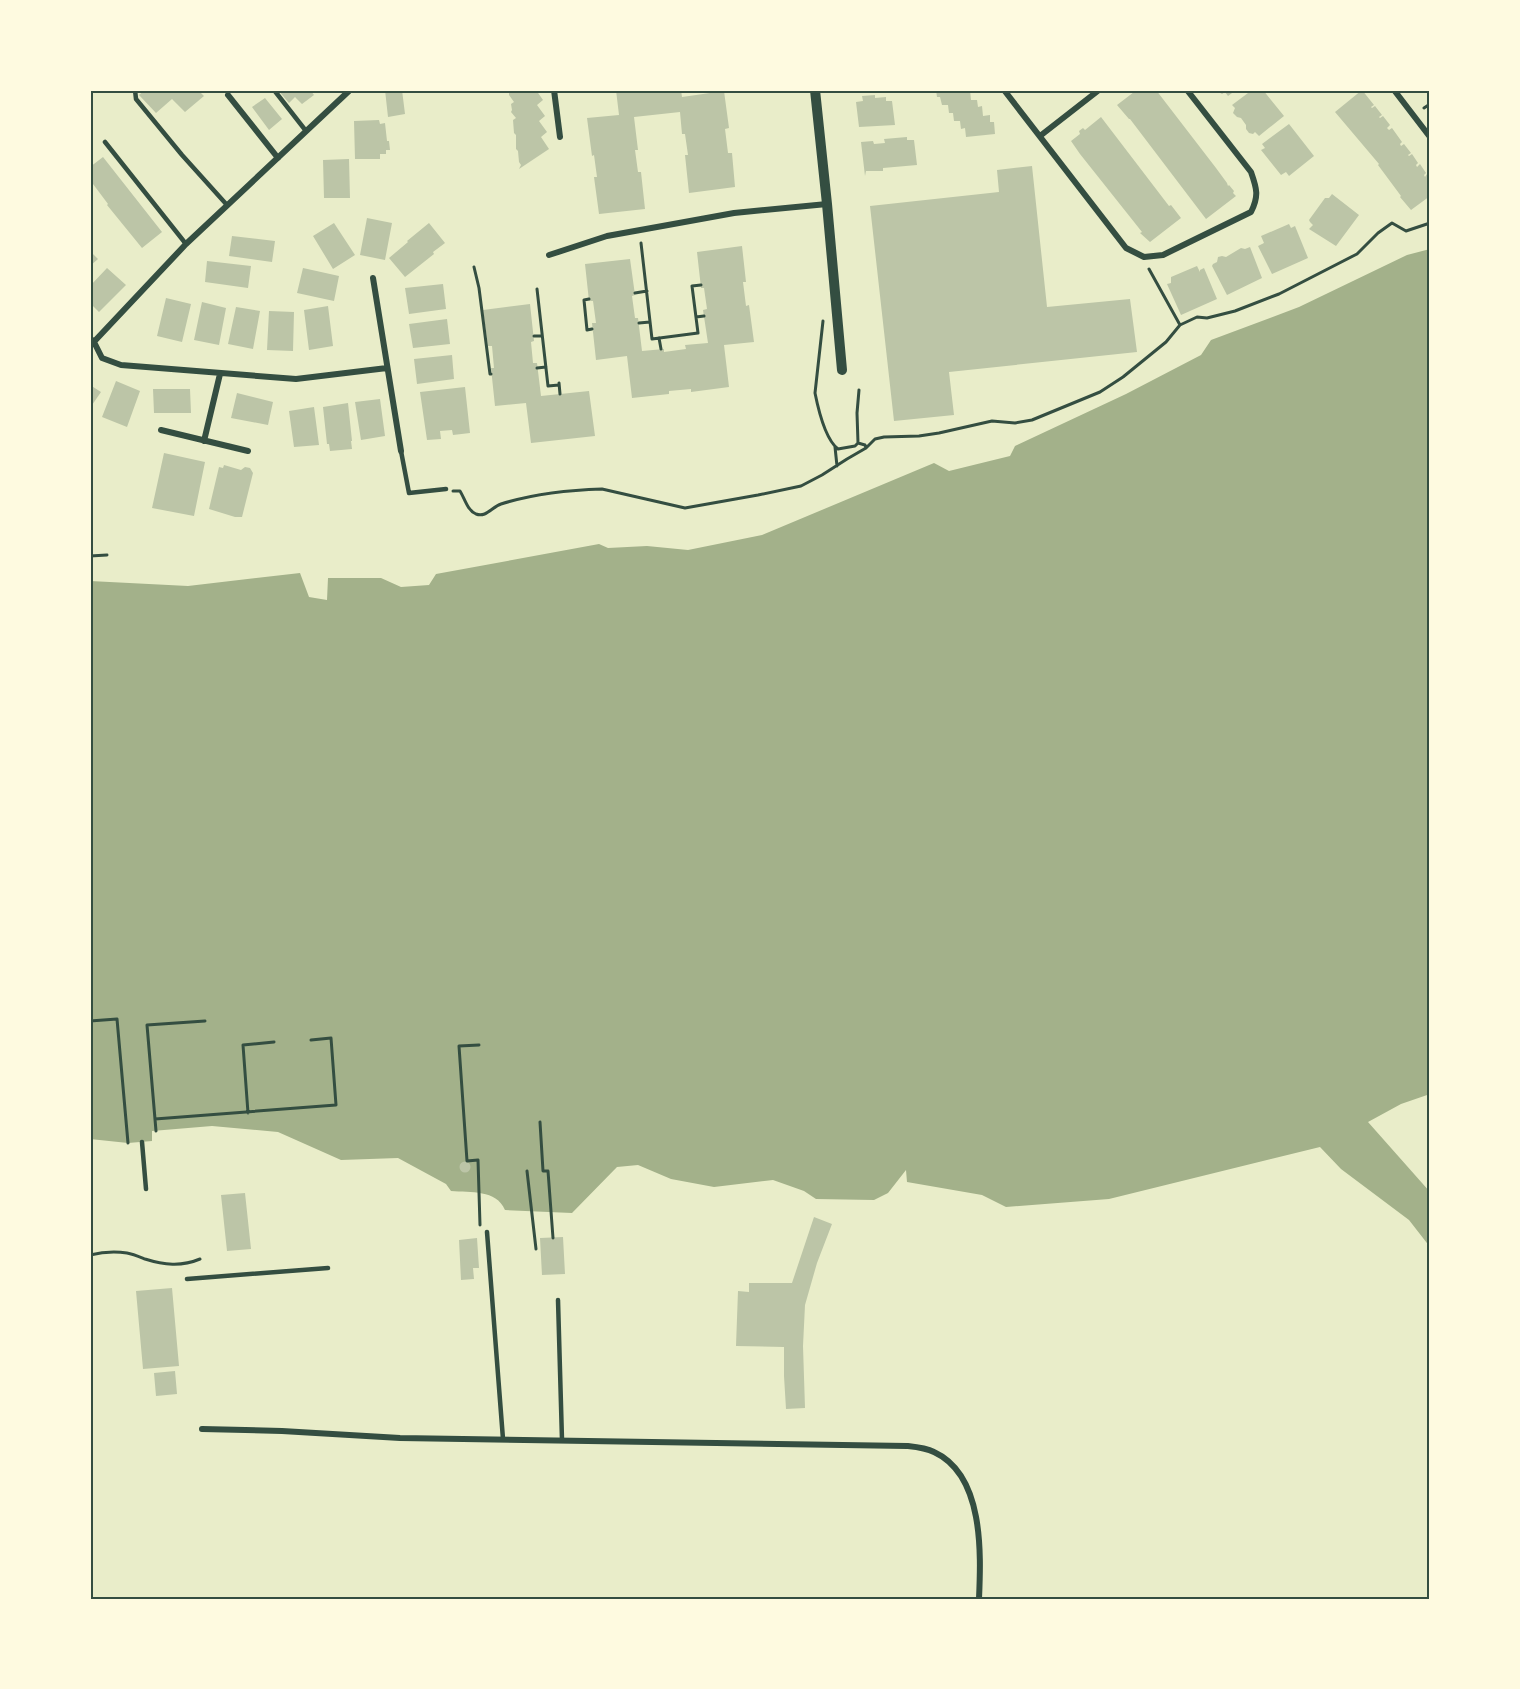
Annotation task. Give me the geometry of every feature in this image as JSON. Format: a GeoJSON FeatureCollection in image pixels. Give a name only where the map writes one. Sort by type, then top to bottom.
{"type":"FeatureCollection","features":[{"type":"Feature","properties":{"kind":"street"},"geometry":{"type":"LineString","coordinates":[[350,90],[186,244],[91,342],[102,358],[121,365],[220,374],[296,380],[387,368]]}},
{"type":"Feature","properties":{"kind":"street"},"geometry":{"type":"LineString","coordinates":[[554,90],[560,137]]}},
{"type":"Feature","properties":{"kind":"street"},"geometry":{"type":"LineString","coordinates":[[815,90],[842,370]]}},
{"type":"Feature","properties":{"kind":"street"},"geometry":{"type":"LineString","coordinates":[[1004,90],[1126,249],[1144,257],[1163,255],[1251,213],[1257,200],[1256,186],[1251,172],[1187,90]]}},
{"type":"Feature","properties":{"kind":"street"},"geometry":{"type":"LineString","coordinates":[[1040,136],[1099,90]]}},
{"type":"Feature","properties":{"kind":"street"},"geometry":{"type":"LineString","coordinates":[[1394,90],[1430,137]]}},
{"type":"Feature","properties":{"kind":"street"},"geometry":{"type":"LineString","coordinates":[[228,95],[278,158]]}},
{"type":"Feature","properties":{"kind":"street"},"geometry":{"type":"LineString","coordinates":[[549,255],[607,236],[734,213],[827,204]]}},
{"type":"Feature","properties":{"kind":"street"},"geometry":{"type":"LineString","coordinates":[[373,278],[401,451]]}},
{"type":"Feature","properties":{"kind":"street"},"geometry":{"type":"LineString","coordinates":[[204,441],[220,374]]}},
{"type":"Feature","properties":{"kind":"street"},"geometry":{"type":"LineString","coordinates":[[161,430],[248,451]]}},
{"type":"Feature","properties":{"kind":"street"},"geometry":{"type":"LineString","coordinates":[[202,1429],[364,1436],[907,1446],[927,1449],[950,1463],[962,1477],[972,1499],[979,1551],[979,1599]]}},
{"type":"Feature","properties":{"kind":"lane"},"geometry":{"type":"LineString","coordinates":[[135,90],[136,99],[227,205]]}},
{"type":"Feature","properties":{"kind":"lane"},"geometry":{"type":"LineString","coordinates":[[274,90],[306,131]]}},
{"type":"Feature","properties":{"kind":"lane"},"geometry":{"type":"LineString","coordinates":[[105,142],[186,244]]}},
{"type":"Feature","properties":{"kind":"lane"},"geometry":{"type":"LineString","coordinates":[[401,451],[409,493],[445,491]]}},
{"type":"Feature","properties":{"kind":"lane"},"geometry":{"type":"LineString","coordinates":[[142,1142],[146,1189]]}},
{"type":"Feature","properties":{"kind":"lane"},"geometry":{"type":"LineString","coordinates":[[487,1232],[503,1439]]}},
{"type":"Feature","properties":{"kind":"lane"},"geometry":{"type":"LineString","coordinates":[[187,1279],[328,1268]]}},
{"type":"Feature","properties":{"kind":"lane"},"geometry":{"type":"LineString","coordinates":[[558,1300],[562,1440]]}},
{"type":"Feature","properties":{"kind":"path"},"geometry":{"type":"LineString","coordinates":[[1424,108],[1430,104]]}},
{"type":"Feature","properties":{"kind":"path"},"geometry":{"type":"LineString","coordinates":[[445,491],[460,492],[470,509],[480,514],[488,513],[500,504],[555,492],[602,489],[685,508],[801,486],[822,476],[866,448],[875,439],[939,433],[992,421],[1015,423],[1032,420],[1100,392],[1166,342],[1180,324],[1197,317],[1207,318],[1235,311],[1279,294],[1357,254],[1392,223],[1406,231],[1430,223]]}},
{"type":"Feature","properties":{"kind":"path"},"geometry":{"type":"LineString","coordinates":[[641,243],[652,339],[698,333],[692,286],[701,285]]}},
{"type":"Feature","properties":{"kind":"path"},"geometry":{"type":"LineString","coordinates":[[474,267],[491,374]]}},
{"type":"Feature","properties":{"kind":"path"},"geometry":{"type":"LineString","coordinates":[[1149,269],[1180,324]]}},
{"type":"Feature","properties":{"kind":"path"},"geometry":{"type":"LineString","coordinates":[[537,289],[548,386],[559,384],[560,394]]}},
{"type":"Feature","properties":{"kind":"path"},"geometry":{"type":"LineString","coordinates":[[635,293],[647,291]]}},
{"type":"Feature","properties":{"kind":"path"},"geometry":{"type":"LineString","coordinates":[[589,299],[584,300],[587,330],[592,329]]}},
{"type":"Feature","properties":{"kind":"path"},"geometry":{"type":"LineString","coordinates":[[696,317],[704,316]]}},
{"type":"Feature","properties":{"kind":"path"},"geometry":{"type":"LineString","coordinates":[[823,321],[815,393],[827,434],[835,447],[837,466]]}},
{"type":"Feature","properties":{"kind":"path"},"geometry":{"type":"LineString","coordinates":[[639,323],[650,322]]}},
{"type":"Feature","properties":{"kind":"path"},"geometry":{"type":"LineString","coordinates":[[534,336],[542,336]]}},
{"type":"Feature","properties":{"kind":"path"},"geometry":{"type":"LineString","coordinates":[[659,338],[661,349]]}},
{"type":"Feature","properties":{"kind":"path"},"geometry":{"type":"LineString","coordinates":[[537,368],[546,367]]}},
{"type":"Feature","properties":{"kind":"path"},"geometry":{"type":"LineString","coordinates":[[835,447],[842,449],[855,447],[858,443],[859,390]]}},
{"type":"Feature","properties":{"kind":"path"},"geometry":{"type":"LineString","coordinates":[[858,443],[865,445],[866,448]]}},
{"type":"Feature","properties":{"kind":"path"},"geometry":{"type":"LineString","coordinates":[[90,556],[107,555]]}},
{"type":"Feature","properties":{"kind":"path"},"geometry":{"type":"LineString","coordinates":[[90,1021],[117,1019],[128,1143]]}},
{"type":"Feature","properties":{"kind":"path"},"geometry":{"type":"LineString","coordinates":[[156,1131],[147,1025],[205,1021]]}},
{"type":"Feature","properties":{"kind":"path"},"geometry":{"type":"LineString","coordinates":[[155,1119],[336,1106],[331,1038],[311,1040]]}},
{"type":"Feature","properties":{"kind":"path"},"geometry":{"type":"LineString","coordinates":[[248,1113],[243,1045],[274,1042]]}},
{"type":"Feature","properties":{"kind":"path"},"geometry":{"type":"LineString","coordinates":[[479,1045],[459,1046],[467,1161],[478,1160],[480,1225]]}},
{"type":"Feature","properties":{"kind":"path"},"geometry":{"type":"LineString","coordinates":[[540,1122],[543,1171],[548,1171],[553,1238]]}},
{"type":"Feature","properties":{"kind":"path"},"geometry":{"type":"LineString","coordinates":[[527,1172],[536,1249]]}},
{"type":"Feature","properties":{"kind":"path"},"geometry":{"type":"LineString","coordinates":[[90,1256],[100,1252],[128,1253],[153,1262],[176,1266],[200,1259]]}},
{"type":"Feature","properties":{"kind":"shaded area"},"geometry":{"type":"Polygon","coordinates":[[[1430,249],[1430,1094],[1401,1104],[1368,1122],[1430,1192],[1430,1247],[1409,1220],[1341,1169],[1320,1147],[1109,1199],[1006,1207],[982,1195],[907,1182],[906,1170],[888,1193],[874,1200],[816,1199],[804,1191],[773,1180],[714,1187],[671,1179],[638,1165],[617,1167],[572,1213],[505,1210],[496,1198],[482,1193],[451,1191],[446,1184],[398,1158],[341,1160],[278,1132],[212,1126],[152,1131],[152,1141],[128,1143],[90,1139],[90,581],[188,586],[300,573],[309,597],[327,600],[328,578],[381,578],[401,587],[429,585],[436,574],[599,544],[608,548],[647,546],[688,550],[762,535],[934,463],[949,471],[1010,456],[1015,446],[1126,394],[1201,355],[1211,340],[1299,307],[1407,255],[1430,249]]]}},
{"type":"Feature","properties":{"kind":"building"},"geometry":{"type":"Polygon","coordinates":[[[145,90],[198,90],[204,96],[185,112],[172,99],[156,113],[139,95],[145,90]]]}},
{"type":"Feature","properties":{"kind":"building"},"geometry":{"type":"Polygon","coordinates":[[[278,90],[310,90],[314,95],[302,104],[295,97],[289,103],[278,90]]]}},
{"type":"Feature","properties":{"kind":"building"},"geometry":{"type":"Polygon","coordinates":[[[385,90],[402,90],[405,114],[388,117],[385,90]]]}},
{"type":"Feature","properties":{"kind":"building"},"geometry":{"type":"Polygon","coordinates":[[[509,90],[536,90],[543,100],[537,105],[545,116],[539,121],[547,132],[541,137],[549,149],[519,169],[521,165],[516,149],[513,120],[516,118],[511,112],[511,104],[514,102],[509,95],[509,90]]]}},
{"type":"Feature","properties":{"kind":"building"},"geometry":{"type":"Polygon","coordinates":[[[616,90],[681,90],[682,97],[724,91],[729,128],[725,129],[728,153],[732,153],[735,187],[689,193],[685,155],[688,155],[685,134],[682,134],[680,112],[634,117],[638,150],[635,150],[638,172],[641,172],[645,209],[599,214],[594,177],[597,177],[587,118],[619,115],[616,90]]]}},
{"type":"Feature","properties":{"kind":"building"},"geometry":{"type":"Polygon","coordinates":[[[936,90],[970,90],[971,100],[977,100],[978,107],[982,106],[983,116],[990,115],[990,122],[994,122],[995,134],[966,137],[965,128],[961,129],[960,121],[954,121],[953,113],[949,113],[948,105],[942,105],[936,90]]]}},
{"type":"Feature","properties":{"kind":"building"},"geometry":{"type":"Polygon","coordinates":[[[1132,90],[1156,90],[1234,191],[1236,196],[1206,219],[1117,105],[1134,92],[1132,90]]]}},
{"type":"Feature","properties":{"kind":"building"},"geometry":{"type":"Polygon","coordinates":[[[1216,90],[1236,90],[1228,96],[1225,92],[1222,94],[1216,90]]]}},
{"type":"Feature","properties":{"kind":"building"},"geometry":{"type":"Polygon","coordinates":[[[1252,90],[1263,90],[1284,116],[1259,136],[1255,132],[1249,133],[1241,118],[1233,113],[1235,108],[1232,105],[1252,90]]]}},
{"type":"Feature","properties":{"kind":"building"},"geometry":{"type":"Polygon","coordinates":[[[1362,90],[1374,105],[1371,107],[1375,106],[1382,115],[1379,117],[1383,116],[1390,125],[1387,128],[1389,130],[1392,128],[1402,142],[1401,146],[1404,144],[1411,153],[1408,155],[1412,154],[1418,163],[1417,167],[1420,164],[1426,173],[1425,177],[1427,174],[1430,178],[1430,196],[1411,210],[1379,164],[1335,112],[1362,90]]]}},
{"type":"Feature","properties":{"kind":"building"},"geometry":{"type":"Polygon","coordinates":[[[875,95],[875,98],[886,97],[886,101],[892,101],[895,125],[859,127],[856,102],[863,101],[862,96],[875,95]]]}},
{"type":"Feature","properties":{"kind":"building"},"geometry":{"type":"Polygon","coordinates":[[[265,98],[282,119],[269,130],[252,107],[265,98]]]}},
{"type":"Feature","properties":{"kind":"building"},"geometry":{"type":"Polygon","coordinates":[[[1101,117],[1169,206],[1171,205],[1181,218],[1150,242],[1140,233],[1142,232],[1071,141],[1080,134],[1079,131],[1083,128],[1085,130],[1101,117]]]}},
{"type":"Feature","properties":{"kind":"building"},"geometry":{"type":"Polygon","coordinates":[[[379,120],[380,124],[385,123],[390,150],[386,150],[386,154],[380,154],[380,159],[355,159],[354,121],[379,120]]]}},
{"type":"Feature","properties":{"kind":"building"},"geometry":{"type":"Polygon","coordinates":[[[1289,124],[1314,156],[1289,176],[1286,172],[1281,175],[1261,150],[1265,148],[1262,144],[1289,124]]]}},
{"type":"Feature","properties":{"kind":"building"},"geometry":{"type":"Polygon","coordinates":[[[907,137],[907,140],[914,140],[917,165],[883,168],[883,171],[866,171],[865,176],[861,142],[885,143],[884,139],[907,137]]]}},
{"type":"Feature","properties":{"kind":"building"},"geometry":{"type":"Polygon","coordinates":[[[103,157],[162,232],[142,248],[90,182],[90,167],[103,157]]]}},
{"type":"Feature","properties":{"kind":"building"},"geometry":{"type":"Polygon","coordinates":[[[349,159],[350,198],[324,198],[323,160],[349,159]]]}},
{"type":"Feature","properties":{"kind":"building"},"geometry":{"type":"Polygon","coordinates":[[[1032,166],[1047,307],[1130,299],[1137,352],[949,372],[954,415],[894,421],[870,206],[999,192],[997,170],[1032,166]]]}},
{"type":"Feature","properties":{"kind":"building"},"geometry":{"type":"Polygon","coordinates":[[[1332,194],[1359,215],[1336,246],[1309,229],[1313,225],[1309,220],[1325,198],[1329,198],[1332,194]]]}},
{"type":"Feature","properties":{"kind":"building"},"geometry":{"type":"Polygon","coordinates":[[[367,218],[392,223],[385,260],[360,255],[367,218]]]}},
{"type":"Feature","properties":{"kind":"building"},"geometry":{"type":"Polygon","coordinates":[[[334,223],[355,255],[333,269],[313,236],[334,223]]]}},
{"type":"Feature","properties":{"kind":"building"},"geometry":{"type":"Polygon","coordinates":[[[429,223],[445,243],[405,277],[389,258],[429,223]]]}},
{"type":"Feature","properties":{"kind":"building"},"geometry":{"type":"Polygon","coordinates":[[[1289,224],[1291,228],[1295,226],[1308,258],[1272,274],[1258,246],[1264,243],[1261,236],[1289,224]]]}},
{"type":"Feature","properties":{"kind":"building"},"geometry":{"type":"Polygon","coordinates":[[[232,236],[275,241],[272,262],[229,256],[232,236]]]}},
{"type":"Feature","properties":{"kind":"building"},"geometry":{"type":"Polygon","coordinates":[[[742,246],[746,306],[749,305],[754,342],[724,345],[729,387],[691,392],[691,389],[669,391],[669,394],[632,398],[627,356],[596,360],[592,323],[596,323],[593,301],[589,301],[585,264],[630,259],[635,295],[632,296],[635,318],[638,318],[642,351],[664,349],[664,352],[686,349],[685,345],[708,343],[703,310],[707,309],[704,288],[701,288],[697,252],[742,246]]]}},
{"type":"Feature","properties":{"kind":"building"},"geometry":{"type":"Polygon","coordinates":[[[1250,247],[1262,278],[1227,295],[1212,266],[1217,262],[1218,257],[1226,257],[1241,248],[1250,247]]]}},
{"type":"Feature","properties":{"kind":"building"},"geometry":{"type":"Polygon","coordinates":[[[90,251],[98,259],[90,266],[90,251]]]}},
{"type":"Feature","properties":{"kind":"building"},"geometry":{"type":"Polygon","coordinates":[[[207,261],[251,266],[248,288],[205,282],[207,261]]]}},
{"type":"Feature","properties":{"kind":"building"},"geometry":{"type":"Polygon","coordinates":[[[1197,266],[1200,272],[1204,268],[1217,299],[1181,315],[1167,284],[1171,283],[1171,277],[1197,266]]]}},
{"type":"Feature","properties":{"kind":"building"},"geometry":{"type":"Polygon","coordinates":[[[107,268],[126,285],[99,312],[90,303],[90,286],[107,268]]]}},
{"type":"Feature","properties":{"kind":"building"},"geometry":{"type":"Polygon","coordinates":[[[303,268],[339,276],[334,301],[297,293],[303,268]]]}},
{"type":"Feature","properties":{"kind":"building"},"geometry":{"type":"Polygon","coordinates":[[[443,284],[446,309],[409,314],[405,288],[443,284]]]}},
{"type":"Feature","properties":{"kind":"building"},"geometry":{"type":"Polygon","coordinates":[[[166,298],[191,304],[182,342],[157,336],[166,298]]]}},
{"type":"Feature","properties":{"kind":"building"},"geometry":{"type":"Polygon","coordinates":[[[202,302],[226,308],[219,345],[194,340],[202,302]]]}},
{"type":"Feature","properties":{"kind":"building"},"geometry":{"type":"Polygon","coordinates":[[[530,304],[534,341],[531,342],[533,363],[537,363],[541,396],[589,391],[595,436],[531,443],[526,403],[495,406],[491,368],[494,368],[492,346],[488,346],[483,310],[530,304]]]}},
{"type":"Feature","properties":{"kind":"building"},"geometry":{"type":"Polygon","coordinates":[[[328,306],[333,346],[309,350],[304,310],[328,306]]]}},
{"type":"Feature","properties":{"kind":"building"},"geometry":{"type":"Polygon","coordinates":[[[236,307],[260,311],[253,349],[228,344],[236,307]]]}},
{"type":"Feature","properties":{"kind":"building"},"geometry":{"type":"Polygon","coordinates":[[[269,311],[294,312],[293,351],[267,350],[269,311]]]}},
{"type":"Feature","properties":{"kind":"building"},"geometry":{"type":"Polygon","coordinates":[[[447,319],[450,344],[413,348],[409,324],[447,319]]]}},
{"type":"Feature","properties":{"kind":"building"},"geometry":{"type":"Polygon","coordinates":[[[452,355],[454,379],[417,384],[414,359],[452,355]]]}},
{"type":"Feature","properties":{"kind":"building"},"geometry":{"type":"Polygon","coordinates":[[[116,381],[140,391],[127,427],[102,417],[116,381]]]}},
{"type":"Feature","properties":{"kind":"building"},"geometry":{"type":"Polygon","coordinates":[[[90,385],[101,392],[90,408],[90,385]]]}},
{"type":"Feature","properties":{"kind":"building"},"geometry":{"type":"Polygon","coordinates":[[[465,387],[470,433],[453,435],[452,430],[440,431],[441,439],[427,440],[420,392],[465,387]]]}},
{"type":"Feature","properties":{"kind":"building"},"geometry":{"type":"Polygon","coordinates":[[[153,389],[190,389],[191,413],[154,413],[153,389]]]}},
{"type":"Feature","properties":{"kind":"building"},"geometry":{"type":"Polygon","coordinates":[[[237,393],[273,402],[268,425],[231,418],[237,393]]]}},
{"type":"Feature","properties":{"kind":"building"},"geometry":{"type":"Polygon","coordinates":[[[380,399],[385,436],[361,440],[355,402],[380,399]]]}},
{"type":"Feature","properties":{"kind":"building"},"geometry":{"type":"Polygon","coordinates":[[[348,403],[352,449],[330,451],[329,444],[327,444],[323,407],[348,403]]]}},
{"type":"Feature","properties":{"kind":"building"},"geometry":{"type":"Polygon","coordinates":[[[314,407],[319,445],[294,447],[289,411],[314,407]]]}},
{"type":"Feature","properties":{"kind":"building"},"geometry":{"type":"Polygon","coordinates":[[[164,453],[205,462],[194,516],[152,508],[164,453]]]}},
{"type":"Feature","properties":{"kind":"building"},"geometry":{"type":"Polygon","coordinates":[[[224,465],[241,470],[245,467],[250,468],[253,473],[242,517],[209,509],[219,467],[223,468],[224,465]]]}},
{"type":"Feature","properties":{"kind":"building"},"geometry":{"type":"Polygon","coordinates":[[[465,1161],[471,1167],[465,1173],[459,1167],[465,1161]]]}},
{"type":"Feature","properties":{"kind":"building"},"geometry":{"type":"Polygon","coordinates":[[[245,1193],[251,1249],[227,1251],[221,1195],[245,1193]]]}},
{"type":"Feature","properties":{"kind":"building"},"geometry":{"type":"Polygon","coordinates":[[[814,1217],[832,1224],[817,1263],[805,1305],[803,1346],[805,1408],[786,1409],[784,1347],[736,1346],[738,1291],[749,1292],[749,1283],[792,1283],[814,1217]]]}},
{"type":"Feature","properties":{"kind":"building"},"geometry":{"type":"Polygon","coordinates":[[[563,1237],[565,1274],[542,1275],[540,1238],[563,1237]]]}},
{"type":"Feature","properties":{"kind":"building"},"geometry":{"type":"Polygon","coordinates":[[[477,1238],[479,1268],[473,1268],[474,1279],[461,1280],[459,1240],[477,1238]]]}},
{"type":"Feature","properties":{"kind":"building"},"geometry":{"type":"Polygon","coordinates":[[[172,1288],[179,1366],[143,1369],[136,1291],[172,1288]]]}},
{"type":"Feature","properties":{"kind":"building"},"geometry":{"type":"Polygon","coordinates":[[[175,1371],[177,1394],[156,1396],[154,1373],[175,1371]]]}}]}
